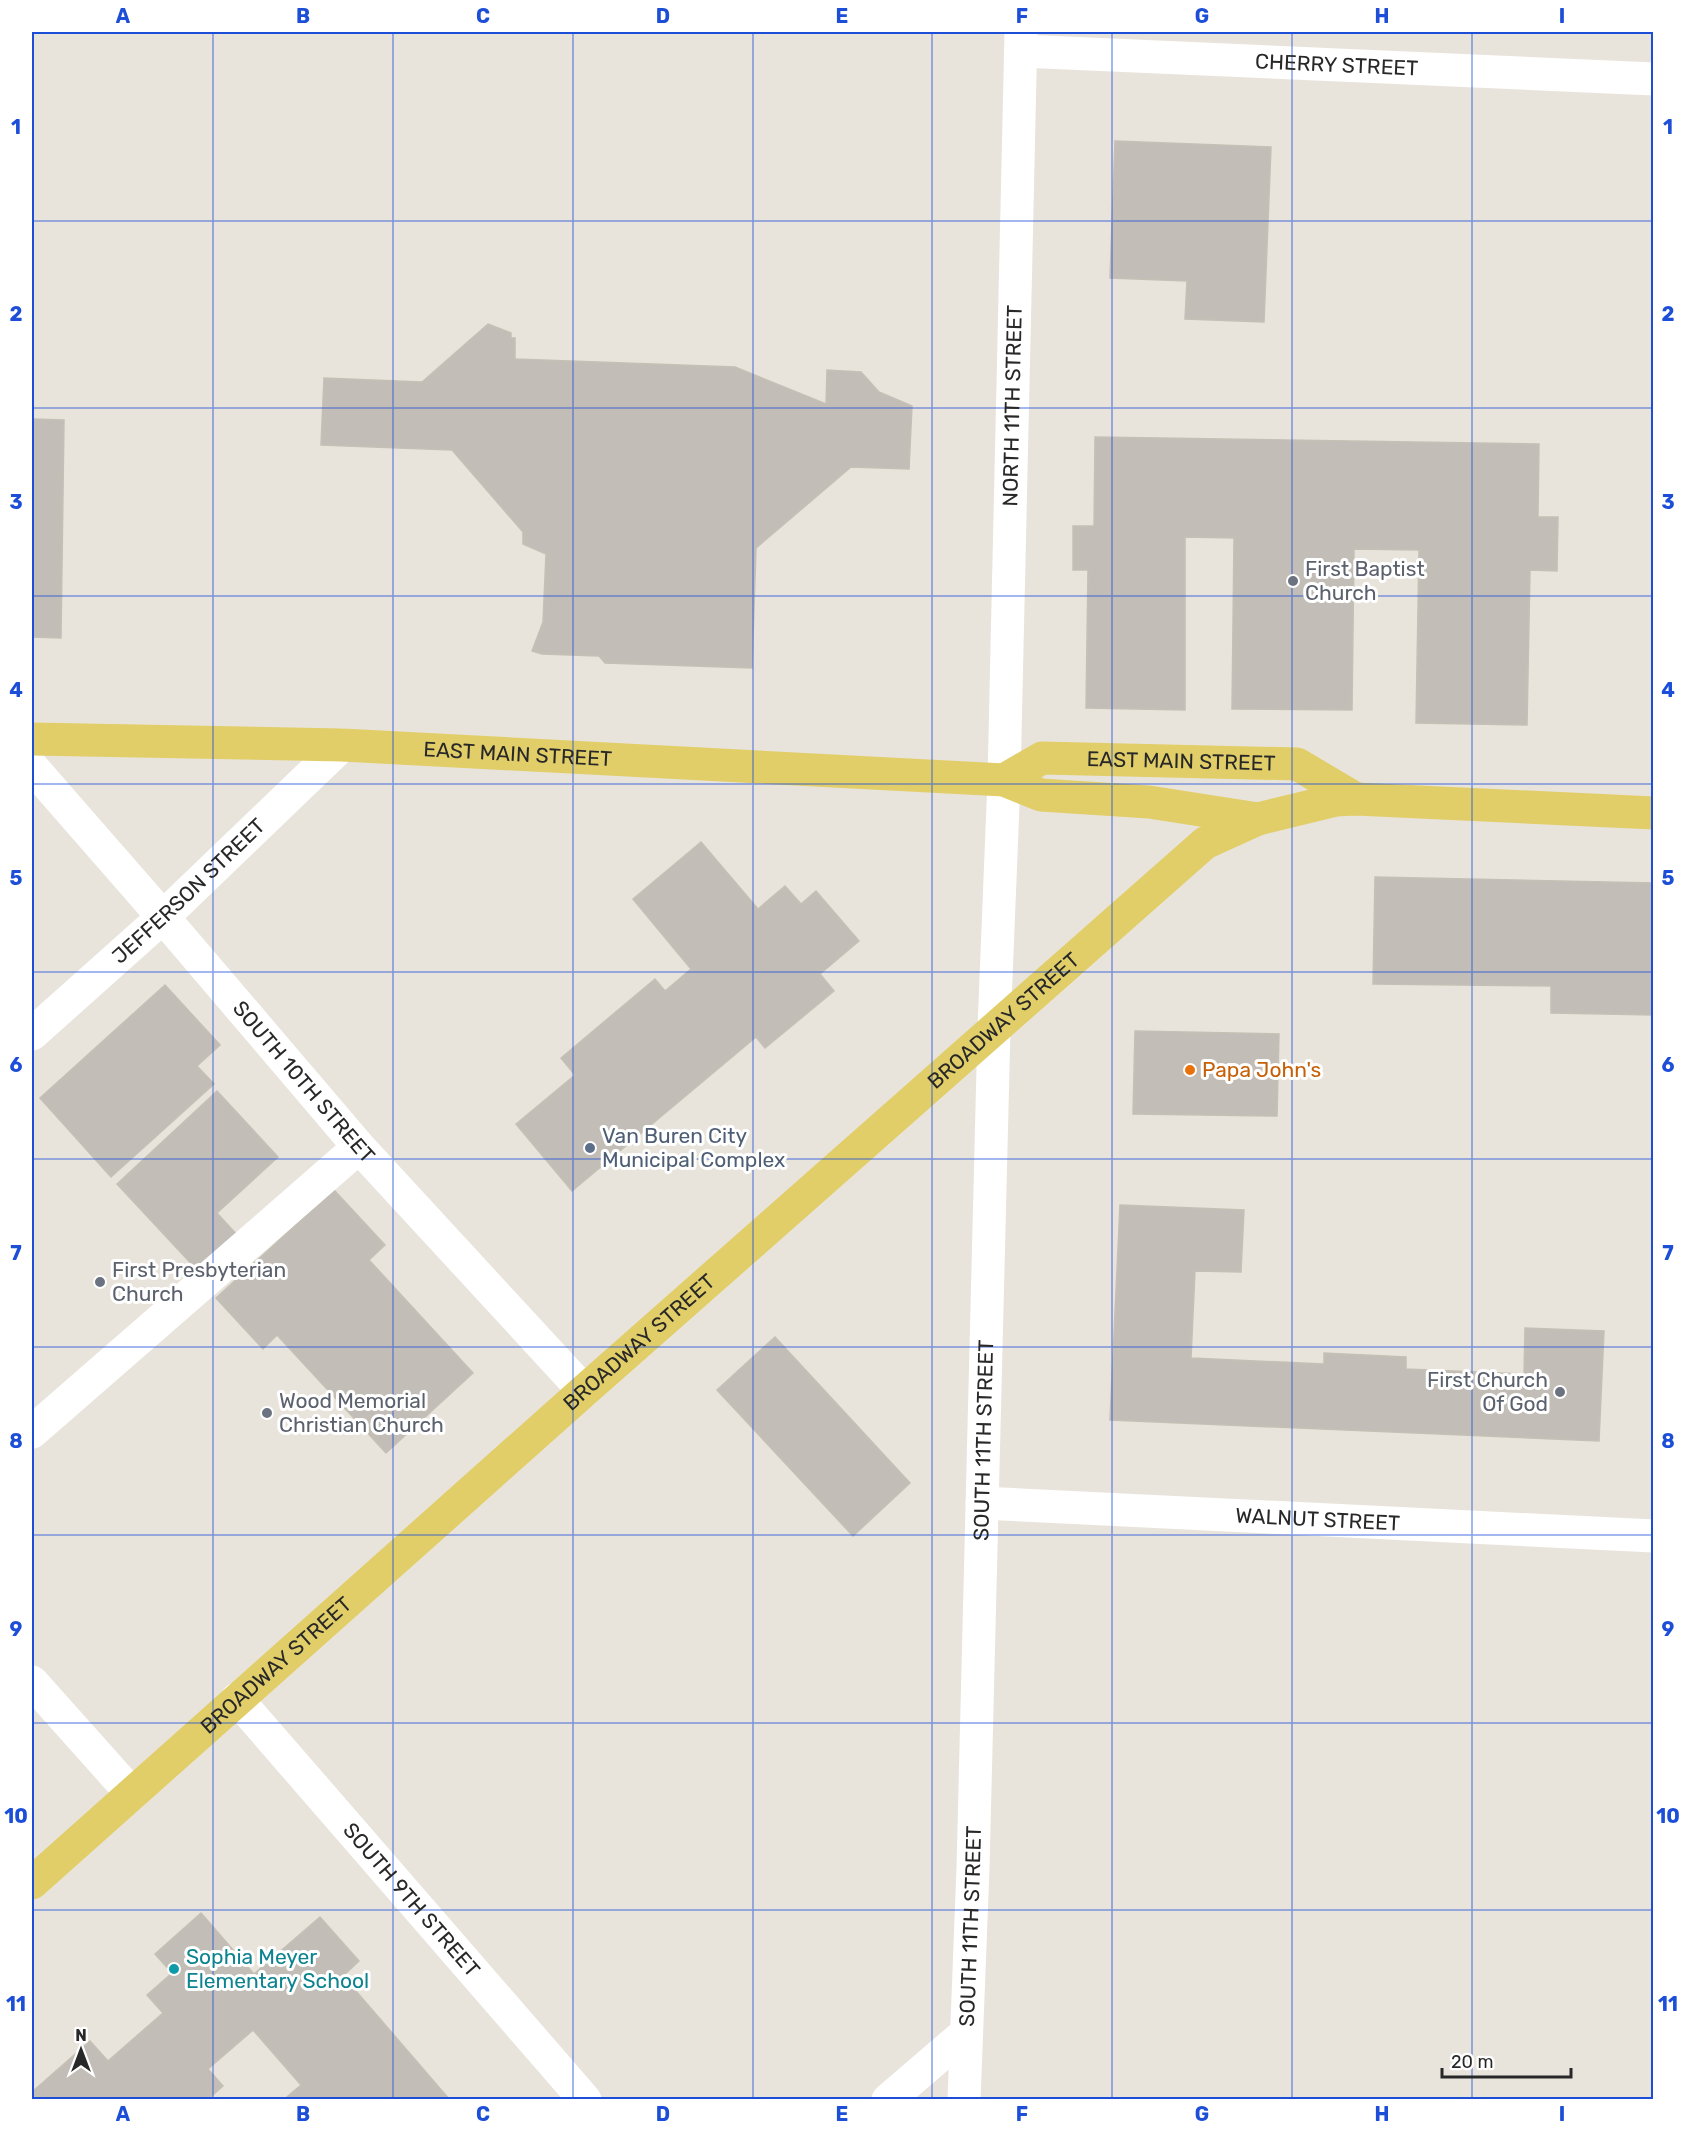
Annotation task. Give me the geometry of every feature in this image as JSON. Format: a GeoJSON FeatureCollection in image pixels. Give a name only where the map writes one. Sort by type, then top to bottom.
{"type":"FeatureCollection","features":[{"type":"Feature","properties":{"kind":"main road","name":"EAST MAIN STREET"},"geometry":{"type":"LineString","coordinates":[[32,740],[342,746],[1004,780],[1041,795],[1149,802],[1258,819],[1336,800],[1356,799],[1653,813]]}},
{"type":"Feature","properties":{"kind":"main road","name":"EAST MAIN STREET"},"geometry":{"type":"LineString","coordinates":[[1004,780],[1042,758],[1297,764],[1356,799]]}},
{"type":"Feature","properties":{"kind":"main road","name":"BROADWAY STREET"},"geometry":{"type":"LineString","coordinates":[[32,1883],[584,1391],[1205,843],[1258,819]]}},
{"type":"Feature","properties":{"kind":"street","name":"CHERRY STREET"},"geometry":{"type":"LineString","coordinates":[[1021,41],[1653,79]]}},
{"type":"Feature","properties":{"kind":"street","name":"NORTH 11TH STREET"},"geometry":{"type":"LineString","coordinates":[[1004,780],[1021,41]]}},
{"type":"Feature","properties":{"kind":"street","name":"JEFFERSON STREET"},"geometry":{"type":"LineString","coordinates":[[32,1034],[163,917],[342,746]]}},
{"type":"Feature","properties":{"kind":"street","name":"SOUTH 10TH STREET"},"geometry":{"type":"LineString","coordinates":[[32,767],[359,1147],[584,1391]]}},
{"type":"Feature","properties":{"kind":"street","name":"SOUTH 11TH STREET"},"geometry":{"type":"LineString","coordinates":[[964,2100],[973,1868],[994,1028],[1004,780]]}},
{"type":"Feature","properties":{"kind":"street"},"geometry":{"type":"LineString","coordinates":[[32,1432],[359,1147]]}},
{"type":"Feature","properties":{"kind":"street","name":"WALNUT STREET"},"geometry":{"type":"LineString","coordinates":[[982,1503],[1653,1536]]}},
{"type":"Feature","properties":{"kind":"street"},"geometry":{"type":"LineString","coordinates":[[32,1682],[132,1794]]}},
{"type":"Feature","properties":{"kind":"street","name":"SOUTH 9TH STREET"},"geometry":{"type":"LineString","coordinates":[[237,1699],[585,2100]]}},
{"type":"Feature","properties":{"kind":"street"},"geometry":{"type":"LineString","coordinates":[[888,2100],[966,2032]]}},
{"type":"Feature","properties":{"kind":"building"},"geometry":{"type":"Polygon","coordinates":[[[1115,141],[1271,147],[1264,322],[1185,319],[1187,281],[1110,278],[1115,141]]]}},
{"type":"Feature","properties":{"kind":"building"},"geometry":{"type":"Polygon","coordinates":[[[488,324],[511,333],[511,338],[515,338],[515,359],[735,367],[826,404],[827,370],[861,372],[879,392],[912,406],[909,469],[851,467],[756,548],[752,668],[605,663],[599,656],[542,654],[532,651],[543,622],[546,554],[523,544],[523,532],[452,450],[321,445],[324,378],[422,382],[488,324]]]}},
{"type":"Feature","properties":{"kind":"building"},"geometry":{"type":"Polygon","coordinates":[[[32,419],[64,420],[61,638],[32,637],[32,419]]]}},
{"type":"Feature","properties":{"kind":"building"},"geometry":{"type":"Polygon","coordinates":[[[1095,437],[1539,444],[1538,517],[1558,517],[1557,571],[1530,570],[1527,725],[1416,723],[1419,550],[1354,549],[1352,710],[1232,709],[1234,538],[1185,537],[1185,710],[1086,708],[1088,570],[1073,570],[1073,526],[1094,526],[1095,437]]]}},
{"type":"Feature","properties":{"kind":"building"},"geometry":{"type":"Polygon","coordinates":[[[701,842],[758,909],[785,886],[801,904],[816,891],[859,941],[820,974],[834,991],[765,1048],[756,1037],[572,1191],[516,1124],[575,1075],[561,1058],[655,979],[665,991],[691,969],[633,899],[701,842]]]}},
{"type":"Feature","properties":{"kind":"building"},"geometry":{"type":"Polygon","coordinates":[[[1375,877],[1654,883],[1654,1015],[1551,1013],[1551,986],[1373,984],[1375,877]]]}},
{"type":"Feature","properties":{"kind":"building"},"geometry":{"type":"Polygon","coordinates":[[[165,985],[220,1045],[197,1066],[214,1084],[111,1177],[40,1098],[165,985]]]}},
{"type":"Feature","properties":{"kind":"building"},"geometry":{"type":"Polygon","coordinates":[[[1135,1031],[1279,1034],[1277,1116],[1133,1114],[1135,1031]]]}},
{"type":"Feature","properties":{"kind":"building"},"geometry":{"type":"Polygon","coordinates":[[[217,1091],[278,1157],[217,1213],[238,1236],[199,1272],[117,1184],[217,1091]]]}},
{"type":"Feature","properties":{"kind":"building"},"geometry":{"type":"Polygon","coordinates":[[[334,1190],[385,1245],[369,1260],[473,1373],[386,1453],[277,1335],[263,1349],[216,1298],[334,1190]]]}},
{"type":"Feature","properties":{"kind":"building"},"geometry":{"type":"Polygon","coordinates":[[[1120,1205],[1244,1210],[1241,1272],[1195,1271],[1191,1358],[1324,1364],[1324,1353],[1406,1357],[1406,1369],[1524,1374],[1525,1328],[1604,1331],[1599,1441],[1110,1420],[1120,1205]]]}},
{"type":"Feature","properties":{"kind":"building"},"geometry":{"type":"Polygon","coordinates":[[[775,1337],[910,1483],[853,1536],[717,1390],[775,1337]]]}},
{"type":"Feature","properties":{"kind":"building"},"geometry":{"type":"Polygon","coordinates":[[[201,1913],[254,1974],[320,1917],[359,1961],[343,1976],[450,2100],[289,2100],[287,2097],[301,2085],[253,2030],[208,2069],[223,2086],[207,2100],[32,2100],[32,2092],[90,2041],[108,2061],[163,2013],[147,1995],[172,1973],[155,1954],[201,1913]]]}},
{"type":"Feature","properties":{"kind":"place","name":"First Baptist Church"},"geometry":{"type":"Point","coordinates":[1293,581]}},
{"type":"Feature","properties":{"kind":"place","name":"Papa John's"},"geometry":{"type":"Point","coordinates":[1190,1070]}},
{"type":"Feature","properties":{"kind":"place","name":"Van Buren City Municipal Complex"},"geometry":{"type":"Point","coordinates":[590,1148]}},
{"type":"Feature","properties":{"kind":"place","name":"First Presbyterian Church"},"geometry":{"type":"Point","coordinates":[100,1282]}},
{"type":"Feature","properties":{"kind":"place","name":"First Church Of God"},"geometry":{"type":"Point","coordinates":[1560,1392]}},
{"type":"Feature","properties":{"kind":"place","name":"Wood Memorial Christian Church"},"geometry":{"type":"Point","coordinates":[267,1413]}},
{"type":"Feature","properties":{"kind":"place","name":"Sophia Meyer Elementary School"},"geometry":{"type":"Point","coordinates":[174,1969]}}]}
